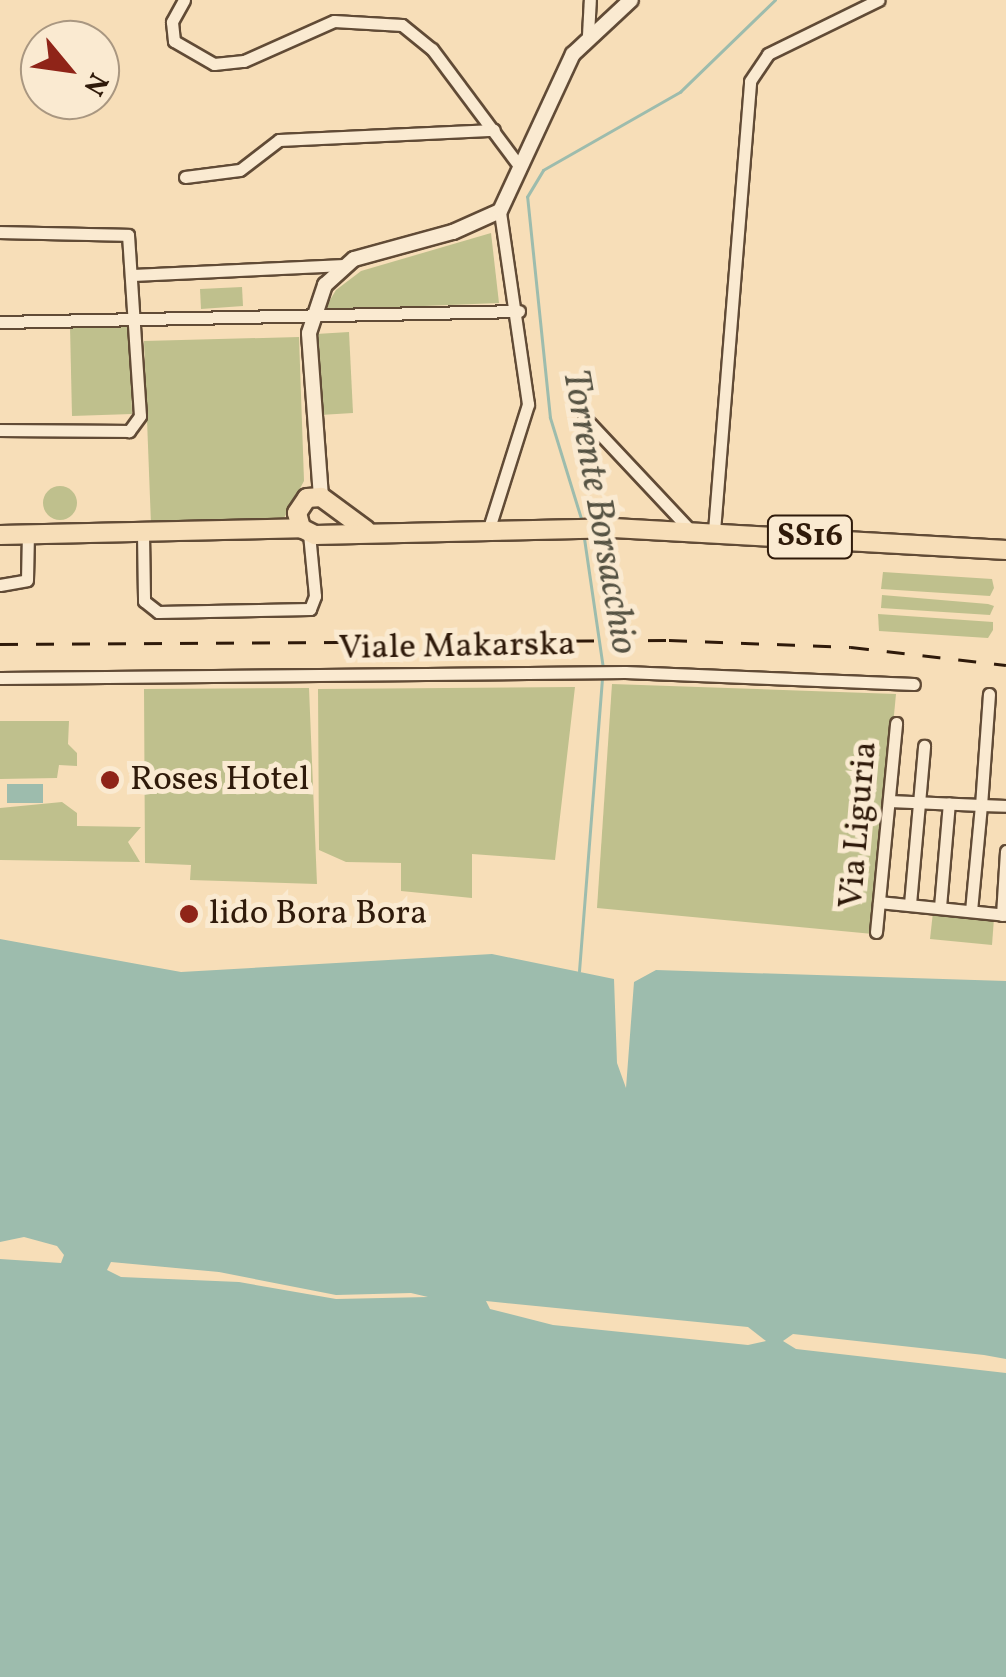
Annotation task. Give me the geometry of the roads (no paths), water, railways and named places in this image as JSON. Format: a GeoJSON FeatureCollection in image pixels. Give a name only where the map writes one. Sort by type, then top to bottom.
{"type":"FeatureCollection","features":[{"type":"Feature","properties":{"kind":"main road"},"geometry":{"type":"LineString","coordinates":[[311,529],[314,497],[366,530]]}},
{"type":"Feature","properties":{"kind":"main road"},"geometry":{"type":"LineString","coordinates":[[311,529],[335,510]]}},
{"type":"Feature","properties":{"kind":"main road","name":"SS16"},"geometry":{"type":"LineString","coordinates":[[0,534],[614,528],[714,530],[1006,550]]}},
{"type":"Feature","properties":{"kind":"street"},"geometry":{"type":"LineString","coordinates":[[184,0],[171,26],[174,41],[214,64],[244,61],[342,20],[402,24],[432,49],[517,163]]}},
{"type":"Feature","properties":{"kind":"street"},"geometry":{"type":"LineString","coordinates":[[588,35],[590,0]]}},
{"type":"Feature","properties":{"kind":"street"},"geometry":{"type":"LineString","coordinates":[[489,528],[526,417],[519,311],[500,210],[517,163],[588,35],[631,0]]}},
{"type":"Feature","properties":{"kind":"street"},"geometry":{"type":"LineString","coordinates":[[714,530],[750,81],[772,52],[878,0]]}},
{"type":"Feature","properties":{"kind":"street"},"geometry":{"type":"LineString","coordinates":[[185,178],[240,170],[258,149],[279,140],[494,130]]}},
{"type":"Feature","properties":{"kind":"street"},"geometry":{"type":"LineString","coordinates":[[132,275],[344,265],[466,228],[500,210]]}},
{"type":"Feature","properties":{"kind":"street"},"geometry":{"type":"LineString","coordinates":[[0,232],[122,231],[131,241],[136,428],[0,430]]}},
{"type":"Feature","properties":{"kind":"street"},"geometry":{"type":"LineString","coordinates":[[314,497],[311,316],[344,265]]}},
{"type":"Feature","properties":{"kind":"street"},"geometry":{"type":"LineString","coordinates":[[0,322],[519,311]]}},
{"type":"Feature","properties":{"kind":"street"},"geometry":{"type":"LineString","coordinates":[[584,417],[690,530]]}},
{"type":"Feature","properties":{"kind":"street"},"geometry":{"type":"LineString","coordinates":[[143,534],[144,601],[158,612],[307,610],[315,600],[311,529]]}},
{"type":"Feature","properties":{"kind":"street"},"geometry":{"type":"LineString","coordinates":[[0,586],[27,580],[28,534]]}},
{"type":"Feature","properties":{"kind":"street","name":"Viale Makarska"},"geometry":{"type":"LineString","coordinates":[[0,678],[625,672],[914,684]]}},
{"type":"Feature","properties":{"kind":"street"},"geometry":{"type":"LineString","coordinates":[[971,911],[988,694]]}},
{"type":"Feature","properties":{"kind":"street","name":"Via Liguria"},"geometry":{"type":"LineString","coordinates":[[876,932],[896,722]]}},
{"type":"Feature","properties":{"kind":"street"},"geometry":{"type":"LineString","coordinates":[[910,904],[924,746]]}},
{"type":"Feature","properties":{"kind":"street"},"geometry":{"type":"LineString","coordinates":[[889,801],[1006,806]]}},
{"type":"Feature","properties":{"kind":"street"},"geometry":{"type":"LineString","coordinates":[[940,907],[949,804]]}},
{"type":"Feature","properties":{"kind":"street"},"geometry":{"type":"LineString","coordinates":[[880,902],[1004,915],[1006,851]]}},
{"type":"Feature","properties":{"kind":"waterway","name":"Torrente Borsacchio"},"geometry":{"type":"LineString","coordinates":[[582,522],[550,418],[527,197],[543,170],[680,92],[775,0]]}},
{"type":"Feature","properties":{"kind":"waterway","name":"Torrente Borsacchio"},"geometry":{"type":"LineString","coordinates":[[584,535],[603,666]]}},
{"type":"Feature","properties":{"kind":"waterway","name":"Torrente Borsacchio"},"geometry":{"type":"LineString","coordinates":[[579,971],[602,679]]}},
{"type":"Feature","properties":{"kind":"railway"},"geometry":{"type":"LineString","coordinates":[[0,644],[669,640],[851,647],[1006,665]]}},
{"type":"Feature","properties":{"kind":"place","name":"Roses Hotel"},"geometry":{"type":"Point","coordinates":[110,780]}},
{"type":"Feature","properties":{"kind":"place","name":"lido Bora Bora"},"geometry":{"type":"Point","coordinates":[189,914]}}]}
